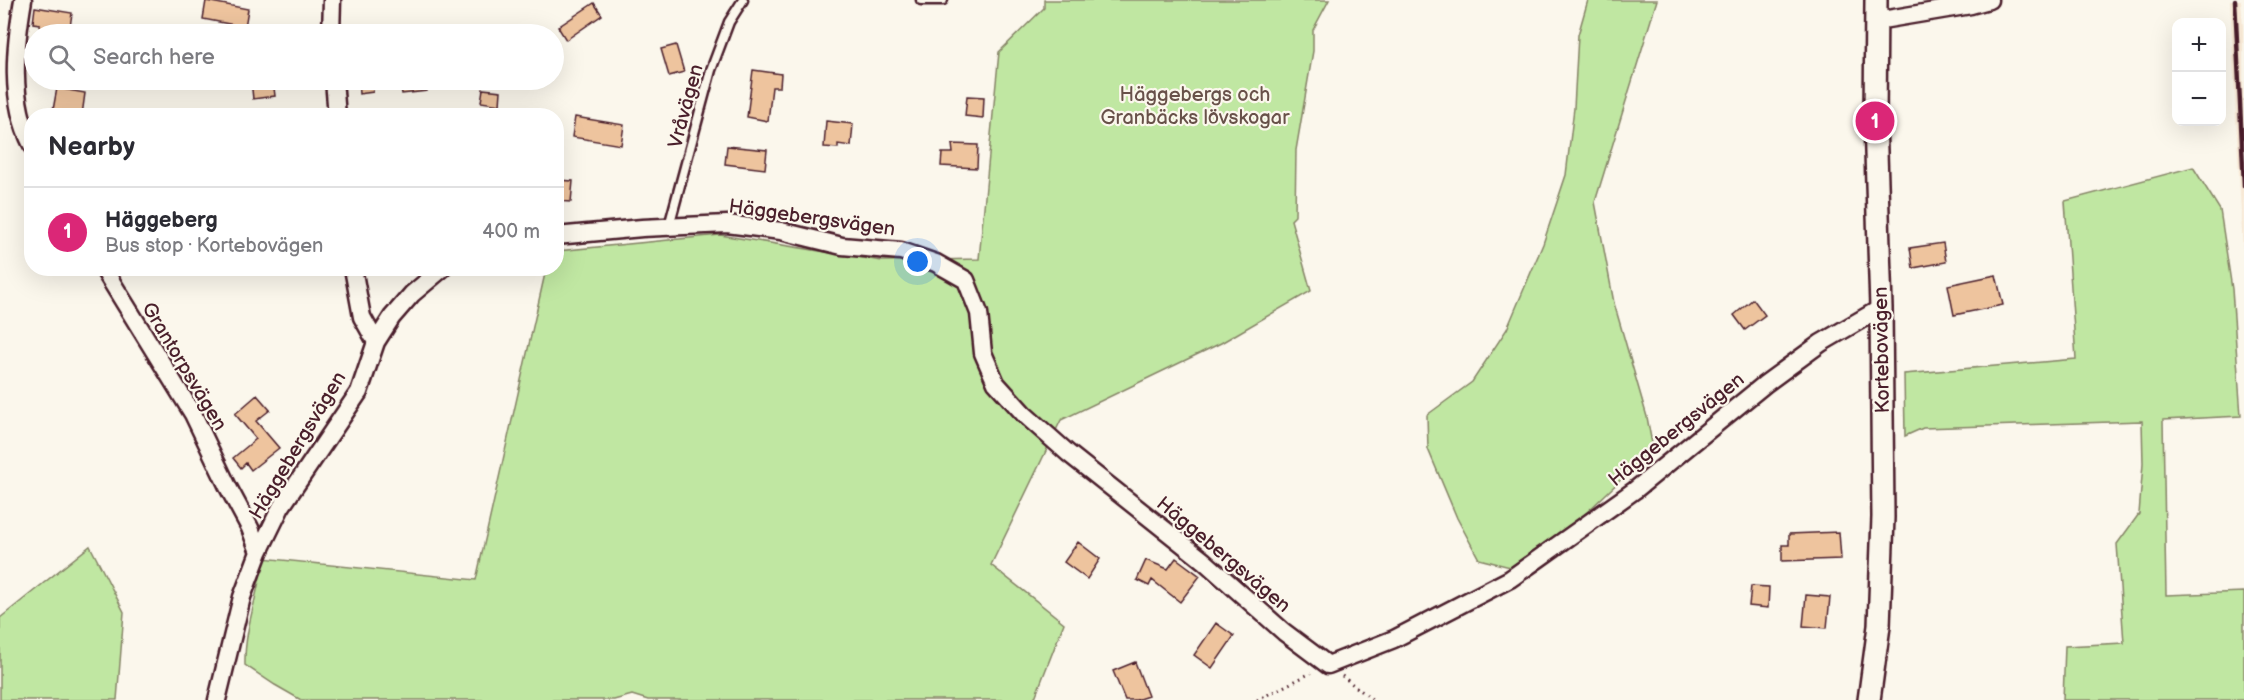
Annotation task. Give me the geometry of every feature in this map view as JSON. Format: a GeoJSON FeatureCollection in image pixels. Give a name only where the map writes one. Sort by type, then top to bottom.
{"type":"FeatureCollection","features":[{"type":"Feature","properties":{"kind":"street"},"geometry":{"type":"LineString","coordinates":[[23,0],[17,36],[16,80],[24,130]]}},
{"type":"Feature","properties":{"kind":"street"},"geometry":{"type":"LineString","coordinates":[[331,24],[332,0]]}},
{"type":"Feature","properties":{"kind":"street"},"geometry":{"type":"LineString","coordinates":[[1876,10],[1971,5],[1989,0]]}},
{"type":"Feature","properties":{"kind":"street","name":"Kortebovägen"},"geometry":{"type":"LineString","coordinates":[[1869,700],[1879,626],[1883,517],[1881,308],[1875,121],[1876,10]]}},
{"type":"Feature","properties":{"kind":"street"},"geometry":{"type":"LineString","coordinates":[[335,90],[336,108]]}},
{"type":"Feature","properties":{"kind":"street","name":"Häggebergsvägen"},"geometry":{"type":"LineString","coordinates":[[564,235],[669,226],[738,225],[781,231],[842,246],[901,251],[936,263],[966,280],[980,313],[983,352],[996,383],[1024,414],[1094,474],[1204,561],[1284,632],[1328,665],[1394,639],[1510,579],[1635,490],[1765,384],[1821,344],[1881,308]]}},
{"type":"Feature","properties":{"kind":"street","name":"Grantorpsvägen"},"geometry":{"type":"LineString","coordinates":[[107,276],[193,414],[250,528],[259,552]]}},
{"type":"Feature","properties":{"kind":"street"},"geometry":{"type":"LineString","coordinates":[[354,276],[362,317],[376,342]]}},
{"type":"Feature","properties":{"kind":"street","name":"Häggebergsvägen"},"geometry":{"type":"LineString","coordinates":[[216,700],[242,597],[259,552],[281,507],[359,392],[376,342],[392,317],[412,294],[433,276]]}},
{"type":"Feature","properties":{"kind":"lane","name":"Vråvägen"},"geometry":{"type":"LineString","coordinates":[[669,226],[711,70],[729,22],[743,0]]}},
{"type":"Feature","properties":{"kind":"lane"},"geometry":{"type":"LineString","coordinates":[[921,0],[944,0]]}},
{"type":"Feature","properties":{"kind":"path"},"geometry":{"type":"LineString","coordinates":[[1257,700],[1328,665],[1372,700]]}},
{"type":"Feature","properties":{"kind":"shaded area"},"geometry":{"type":"Polygon","coordinates":[[[2230,0],[2241,0],[2243,28],[2244,271],[2230,0]]]}},
{"type":"Feature","properties":{"kind":"green space","name":"Häggebergs och Granbäcks lövskogar"},"geometry":{"type":"Polygon","coordinates":[[[1044,0],[1329,0],[1313,30],[1313,51],[1296,150],[1295,216],[1291,220],[1311,291],[1221,343],[1061,420],[991,565],[1064,623],[1034,700],[648,700],[632,695],[614,700],[301,700],[245,665],[249,624],[263,558],[476,580],[544,276],[564,276],[564,250],[720,235],[882,261],[979,259],[999,52],[1044,8],[1044,0]]]}},
{"type":"Feature","properties":{"kind":"green space"},"geometry":{"type":"Polygon","coordinates":[[[1588,0],[1657,0],[1595,202],[1614,303],[1647,417],[1653,449],[1583,516],[1510,567],[1479,559],[1457,518],[1428,449],[1427,415],[1472,382],[1507,329],[1543,244],[1566,175],[1574,108],[1578,35],[1588,0]]]}},
{"type":"Feature","properties":{"kind":"green space"},"geometry":{"type":"Polygon","coordinates":[[[2193,167],[2220,210],[2232,289],[2241,416],[2163,420],[2166,595],[2244,592],[2244,700],[2063,700],[2065,646],[2124,643],[2117,544],[2139,514],[2143,464],[2142,421],[1923,428],[1905,436],[1904,374],[2076,359],[2065,201],[2193,167]]]}},
{"type":"Feature","properties":{"kind":"green space"},"geometry":{"type":"Polygon","coordinates":[[[90,546],[124,612],[117,700],[0,700],[0,618],[90,546]]]}},
{"type":"Feature","properties":{"kind":"building"},"geometry":{"type":"Polygon","coordinates":[[[206,1],[248,9],[246,24],[229,24],[203,19],[206,1]]]}},
{"type":"Feature","properties":{"kind":"building"},"geometry":{"type":"Polygon","coordinates":[[[594,3],[602,15],[566,40],[562,24],[594,3]]]}},
{"type":"Feature","properties":{"kind":"building"},"geometry":{"type":"Polygon","coordinates":[[[35,7],[72,13],[70,24],[33,23],[35,7]]]}},
{"type":"Feature","properties":{"kind":"building"},"geometry":{"type":"Polygon","coordinates":[[[676,45],[684,72],[669,76],[661,49],[676,45]]]}},
{"type":"Feature","properties":{"kind":"building"},"geometry":{"type":"Polygon","coordinates":[[[753,70],[781,74],[780,87],[772,87],[768,121],[747,117],[753,70]]]}},
{"type":"Feature","properties":{"kind":"building"},"geometry":{"type":"Polygon","coordinates":[[[57,90],[85,93],[83,108],[53,108],[57,90]]]}},
{"type":"Feature","properties":{"kind":"building"},"geometry":{"type":"Polygon","coordinates":[[[252,90],[274,90],[275,96],[253,99],[252,90]]]}},
{"type":"Feature","properties":{"kind":"building"},"geometry":{"type":"Polygon","coordinates":[[[359,90],[373,90],[373,92],[359,94],[359,90]]]}},
{"type":"Feature","properties":{"kind":"building"},"geometry":{"type":"Polygon","coordinates":[[[401,90],[427,90],[427,91],[402,94],[401,90]]]}},
{"type":"Feature","properties":{"kind":"building"},"geometry":{"type":"Polygon","coordinates":[[[483,90],[501,91],[500,105],[481,102],[483,90]]]}},
{"type":"Feature","properties":{"kind":"building"},"geometry":{"type":"Polygon","coordinates":[[[967,96],[984,97],[983,118],[965,116],[967,96]]]}},
{"type":"Feature","properties":{"kind":"building"},"geometry":{"type":"Polygon","coordinates":[[[575,117],[624,125],[621,145],[572,137],[575,117]]]}},
{"type":"Feature","properties":{"kind":"building"},"geometry":{"type":"Polygon","coordinates":[[[826,121],[853,124],[851,146],[838,144],[838,148],[824,147],[826,121]]]}},
{"type":"Feature","properties":{"kind":"building"},"geometry":{"type":"Polygon","coordinates":[[[952,144],[978,145],[977,168],[941,166],[942,153],[953,153],[952,144]]]}},
{"type":"Feature","properties":{"kind":"building"},"geometry":{"type":"Polygon","coordinates":[[[727,146],[767,150],[765,169],[725,164],[727,146]]]}},
{"type":"Feature","properties":{"kind":"building"},"geometry":{"type":"Polygon","coordinates":[[[564,180],[573,181],[571,202],[564,202],[564,180]]]}},
{"type":"Feature","properties":{"kind":"building"},"geometry":{"type":"Polygon","coordinates":[[[1943,243],[1946,262],[1913,268],[1910,248],[1943,243]]]}},
{"type":"Feature","properties":{"kind":"building"},"geometry":{"type":"Polygon","coordinates":[[[1996,275],[2003,305],[1954,315],[1948,285],[1996,275]]]}},
{"type":"Feature","properties":{"kind":"building"},"geometry":{"type":"Polygon","coordinates":[[[1753,299],[1765,315],[1745,330],[1734,315],[1753,299]]]}},
{"type":"Feature","properties":{"kind":"building"},"geometry":{"type":"Polygon","coordinates":[[[257,395],[270,410],[256,421],[279,448],[251,470],[246,463],[241,468],[233,458],[256,439],[235,414],[257,395]]]}},
{"type":"Feature","properties":{"kind":"building"},"geometry":{"type":"Polygon","coordinates":[[[1839,532],[1841,559],[1782,561],[1782,545],[1789,545],[1789,534],[1839,532]]]}},
{"type":"Feature","properties":{"kind":"building"},"geometry":{"type":"Polygon","coordinates":[[[1078,542],[1100,559],[1087,579],[1064,562],[1078,542]]]}},
{"type":"Feature","properties":{"kind":"building"},"geometry":{"type":"Polygon","coordinates":[[[1176,558],[1200,576],[1180,602],[1152,580],[1149,586],[1137,580],[1146,560],[1168,569],[1176,558]]]}},
{"type":"Feature","properties":{"kind":"building"},"geometry":{"type":"Polygon","coordinates":[[[1751,586],[1769,587],[1768,608],[1749,606],[1751,586]]]}},
{"type":"Feature","properties":{"kind":"building"},"geometry":{"type":"Polygon","coordinates":[[[1806,595],[1830,597],[1827,628],[1803,626],[1806,595]]]}},
{"type":"Feature","properties":{"kind":"building"},"geometry":{"type":"Polygon","coordinates":[[[1216,623],[1234,636],[1212,668],[1194,655],[1216,623]]]}},
{"type":"Feature","properties":{"kind":"building"},"geometry":{"type":"Polygon","coordinates":[[[1135,662],[1148,696],[1136,700],[1125,700],[1113,671],[1135,662]]]}},
{"type":"Feature","properties":{"kind":"railway"},"geometry":{"type":"LineString","coordinates":[[2235,0],[2244,186]]}},
{"type":"Feature","properties":{"kind":"place","name":"Häggeberg"},"geometry":{"type":"Point","coordinates":[1875,121]}}]}
